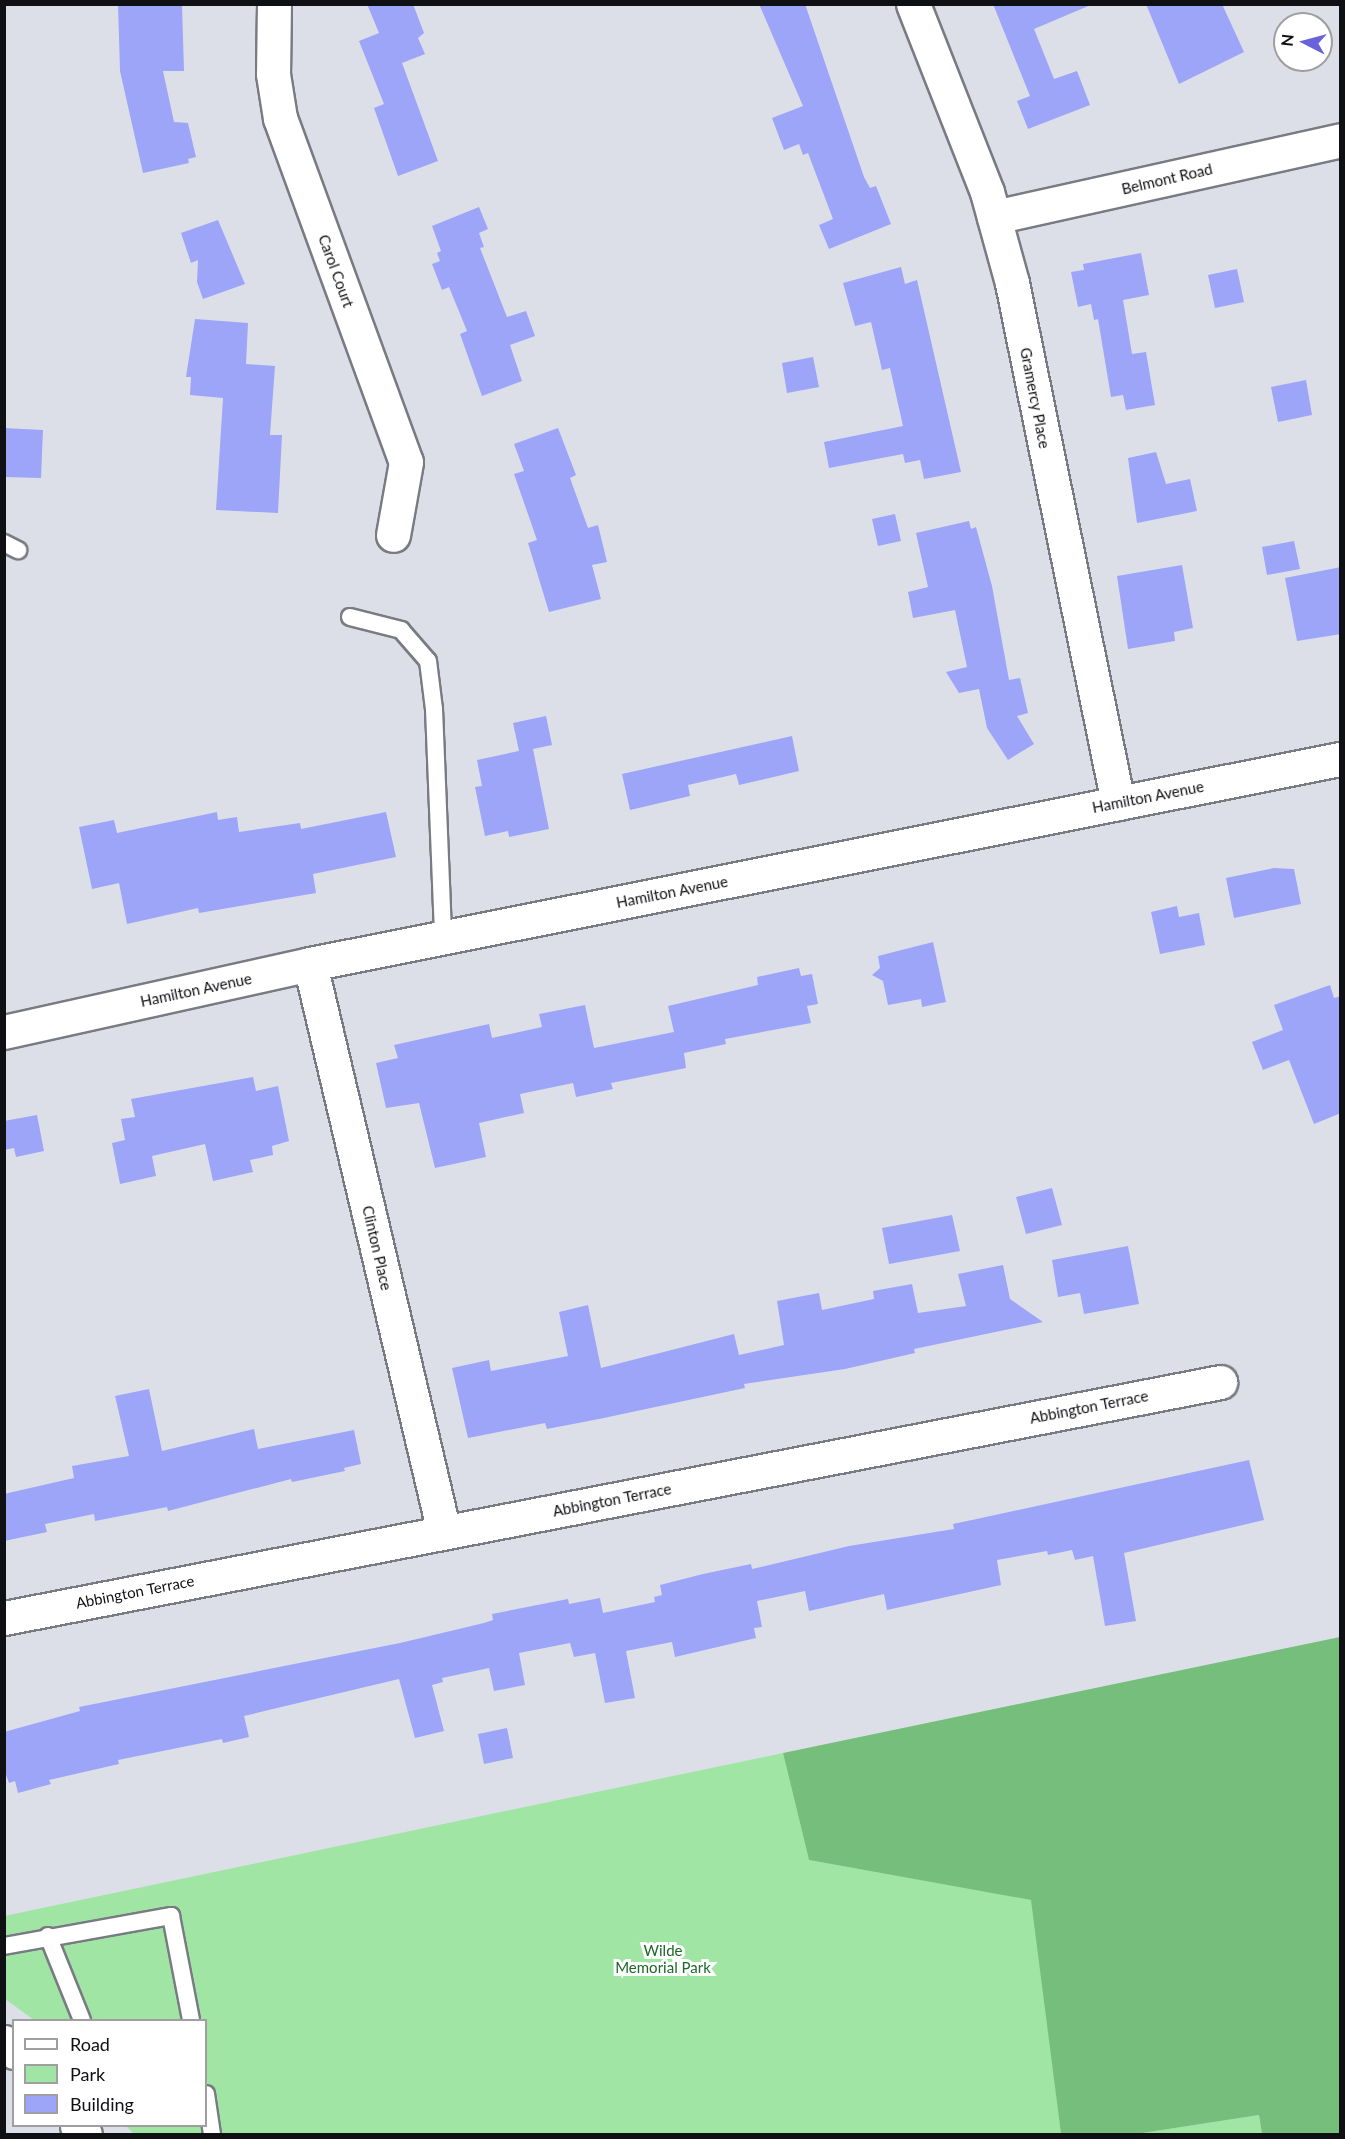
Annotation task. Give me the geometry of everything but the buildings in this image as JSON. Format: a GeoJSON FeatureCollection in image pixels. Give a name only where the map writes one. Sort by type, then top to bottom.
{"type":"FeatureCollection","features":[{"type":"Feature","properties":{"kind":"street","name":"Carol Court"},"geometry":{"type":"LineString","coordinates":[[274,4],[273,74],[280,118],[406,462],[393,535]]}},
{"type":"Feature","properties":{"kind":"street","name":"Gramercy Place"},"geometry":{"type":"LineString","coordinates":[[913,4],[994,217],[1012,283],[1118,803]]}},
{"type":"Feature","properties":{"kind":"street","name":"Belmont Road"},"geometry":{"type":"LineString","coordinates":[[994,217],[1341,140]]}},
{"type":"Feature","properties":{"kind":"street","name":"Hamilton Avenue"},"geometry":{"type":"LineString","coordinates":[[4,1032],[310,964],[1118,803],[1337,768]]}},
{"type":"Feature","properties":{"kind":"street","name":"Clinton Place"},"geometry":{"type":"LineString","coordinates":[[310,964],[444,1532]]}},
{"type":"Feature","properties":{"kind":"street","name":"Abbington Terrace"},"geometry":{"type":"LineString","coordinates":[[4,1618],[1220,1382]]}},
{"type":"Feature","properties":{"kind":"lane"},"geometry":{"type":"LineString","coordinates":[[350,616],[400,630],[428,661],[434,709],[443,938]]}},
{"type":"Feature","properties":{"kind":"lane"},"geometry":{"type":"LineString","coordinates":[[4,1946],[48,1936],[171,1917],[191,2019]]}},
{"type":"Feature","properties":{"kind":"lane"},"geometry":{"type":"LineString","coordinates":[[48,1936],[82,2019]]}},
{"type":"Feature","properties":{"kind":"lane"},"geometry":{"type":"LineString","coordinates":[[207,2104],[209,2123]]}},
{"type":"Feature","properties":{"kind":"green space"},"geometry":{"type":"Polygon","coordinates":[[[1340,1637],[1340,2134],[1262,2134],[1259,2115],[1136,2134],[1061,2134],[1031,1900],[809,1860],[783,1753],[1340,1637]]]}},
{"type":"Feature","properties":{"kind":"green space","name":"Wilde Memorial Park"},"geometry":{"type":"Polygon","coordinates":[[[783,1753],[809,1860],[1032,1900],[1061,2134],[134,2134],[127,2127],[207,2127],[207,2019],[33,2019],[5,1999],[4,1916],[783,1753]]]}},
{"type":"Feature","properties":{"kind":"green space"},"geometry":{"type":"Polygon","coordinates":[[[1259,2115],[1262,2134],[1136,2134],[1259,2115]]]}}]}
